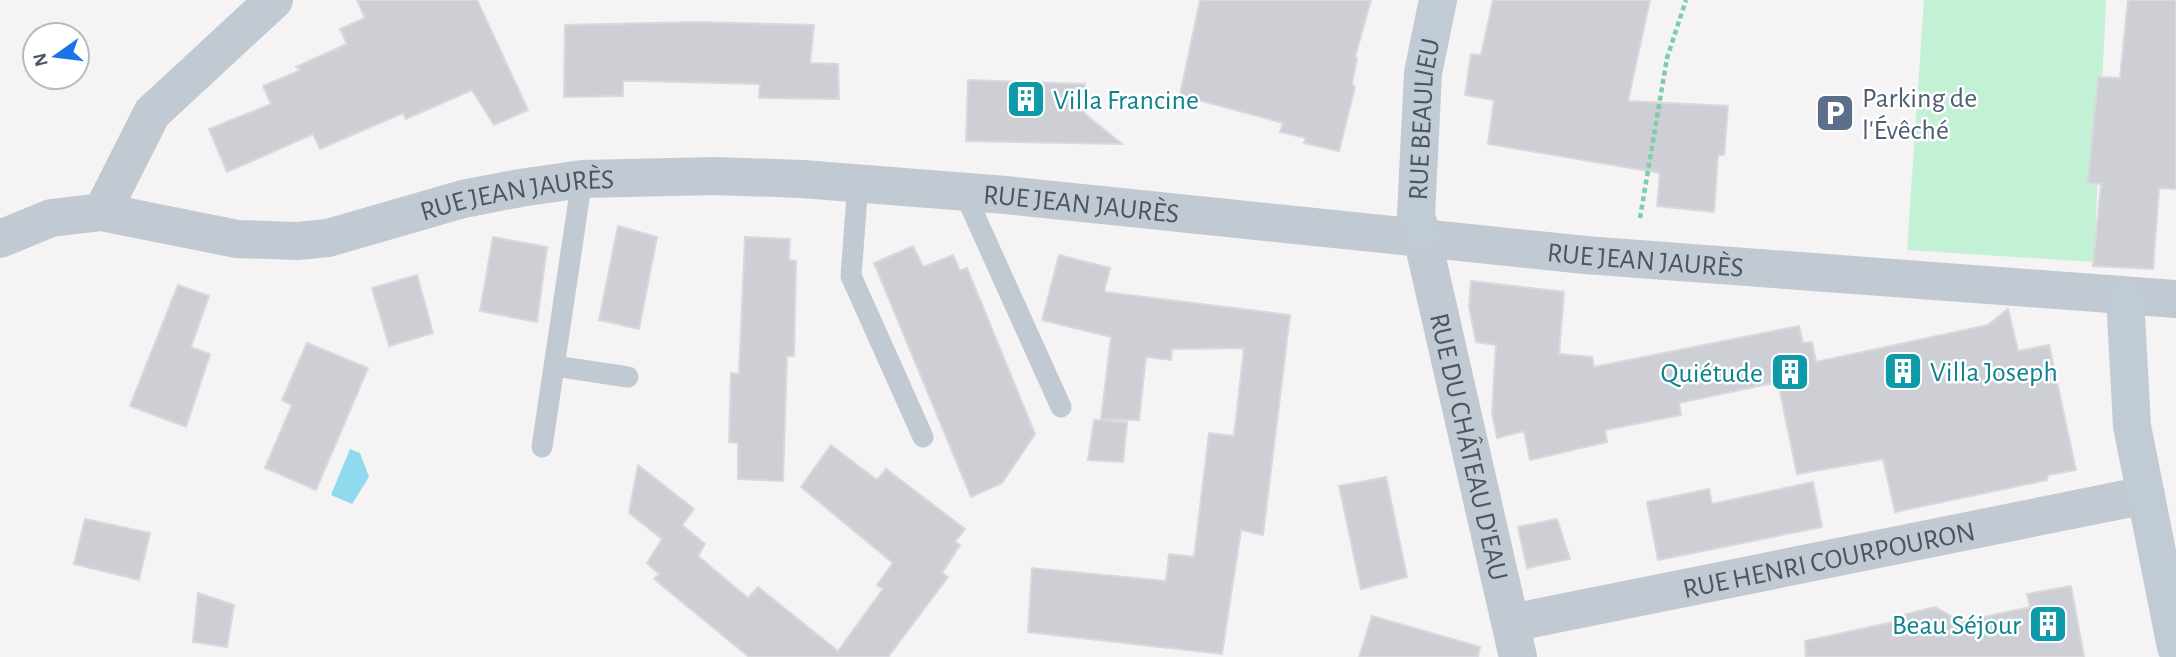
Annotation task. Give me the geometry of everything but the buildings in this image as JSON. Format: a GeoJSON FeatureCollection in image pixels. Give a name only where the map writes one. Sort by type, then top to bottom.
{"type":"FeatureCollection","features":[{"type":"Feature","properties":{"kind":"street"},"geometry":{"type":"LineString","coordinates":[[102,212],[152,113],[274,0]]}},
{"type":"Feature","properties":{"kind":"street","name":"RUE BEAULIEU"},"geometry":{"type":"LineString","coordinates":[[1422,237],[1416,215],[1423,73],[1438,0]]}},
{"type":"Feature","properties":{"kind":"street","name":"RUE JEAN JAURÈS"},"geometry":{"type":"LineString","coordinates":[[0,239],[51,218],[102,212],[237,239],[298,241],[328,238],[463,199],[582,179],[716,177],[858,183],[1635,258],[2176,299]]}},
{"type":"Feature","properties":{"kind":"street","name":"RUE DU CHÂTEAU D'EAU"},"geometry":{"type":"LineString","coordinates":[[1422,237],[1514,640]]}},
{"type":"Feature","properties":{"kind":"street"},"geometry":{"type":"LineString","coordinates":[[2124,297],[2132,426],[2176,647]]}},
{"type":"Feature","properties":{"kind":"street","name":"RUE HENRI COURPOURON"},"geometry":{"type":"LineString","coordinates":[[1514,640],[2146,495]]}},
{"type":"Feature","properties":{"kind":"lane"},"geometry":{"type":"LineString","coordinates":[[542,447],[582,179]]}},
{"type":"Feature","properties":{"kind":"lane"},"geometry":{"type":"LineString","coordinates":[[858,183],[851,276],[923,437]]}},
{"type":"Feature","properties":{"kind":"lane"},"geometry":{"type":"LineString","coordinates":[[964,192],[1061,407]]}},
{"type":"Feature","properties":{"kind":"lane"},"geometry":{"type":"LineString","coordinates":[[555,366],[628,377]]}},
{"type":"Feature","properties":{"kind":"path"},"geometry":{"type":"LineString","coordinates":[[1635,258],[1648,156],[1665,71],[1686,0]]}},
{"type":"Feature","properties":{"kind":"green space"},"geometry":{"type":"Polygon","coordinates":[[[1924,0],[2106,0],[2094,262],[1907,250],[1924,0]]]}},
{"type":"Feature","properties":{"kind":"water"},"geometry":{"type":"Polygon","coordinates":[[[350,449],[360,453],[369,477],[352,504],[331,495],[350,449]]]}},
{"type":"Feature","properties":{"kind":"place","name":"Villa Francine"},"geometry":{"type":"Point","coordinates":[1026,99]}},
{"type":"Feature","properties":{"kind":"place","name":"Parking de l'Évêché"},"geometry":{"type":"Point","coordinates":[1835,113]}},
{"type":"Feature","properties":{"kind":"place","name":"Villa Joseph"},"geometry":{"type":"Point","coordinates":[1903,371]}},
{"type":"Feature","properties":{"kind":"place","name":"Quiétude"},"geometry":{"type":"Point","coordinates":[1790,372]}},
{"type":"Feature","properties":{"kind":"place","name":"Beau Séjour"},"geometry":{"type":"Point","coordinates":[2048,624]}}]}
